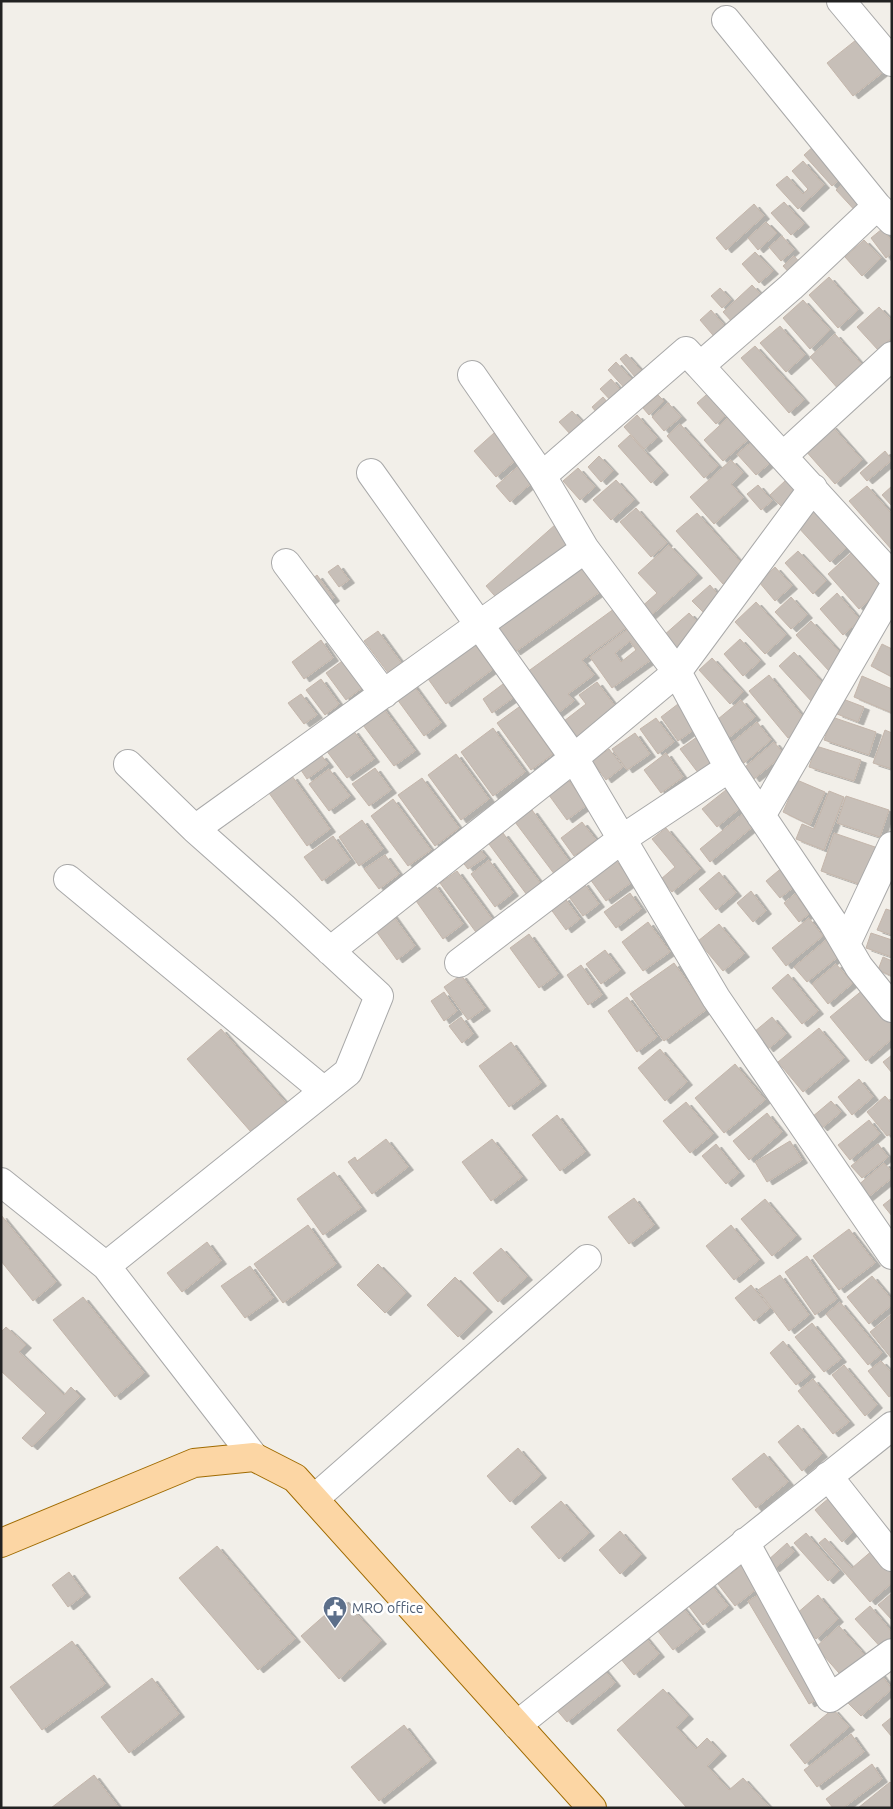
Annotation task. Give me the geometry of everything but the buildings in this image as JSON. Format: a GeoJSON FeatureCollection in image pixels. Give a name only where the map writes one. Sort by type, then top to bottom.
{"type":"FeatureCollection","features":[{"type":"Feature","properties":{"kind":"main road"},"geometry":{"type":"LineString","coordinates":[[1,1543],[194,1462],[254,1456],[295,1478],[592,1808]]}},
{"type":"Feature","properties":{"kind":"street"},"geometry":{"type":"LineString","coordinates":[[841,1],[892,62]]}},
{"type":"Feature","properties":{"kind":"street"},"geometry":{"type":"LineString","coordinates":[[700,366],[791,287],[884,214],[726,20]]}},
{"type":"Feature","properties":{"kind":"street"},"geometry":{"type":"LineString","coordinates":[[542,476],[686,352],[892,576]]}},
{"type":"Feature","properties":{"kind":"street"},"geometry":{"type":"LineString","coordinates":[[783,456],[892,356]]}},
{"type":"Feature","properties":{"kind":"street"},"geometry":{"type":"LineString","coordinates":[[472,375],[542,476],[585,549],[677,672],[729,768],[832,921],[859,967],[892,1008]]}},
{"type":"Feature","properties":{"kind":"street"},"geometry":{"type":"LineString","coordinates":[[371,473],[478,626],[574,758],[716,998],[892,1255]]}},
{"type":"Feature","properties":{"kind":"street"},"geometry":{"type":"LineString","coordinates":[[330,950],[574,758],[677,672],[813,488]]}},
{"type":"Feature","properties":{"kind":"street"},"geometry":{"type":"LineString","coordinates":[[195,829],[585,549]]}},
{"type":"Feature","properties":{"kind":"street"},"geometry":{"type":"LineString","coordinates":[[286,563],[384,694]]}},
{"type":"Feature","properties":{"kind":"street"},"geometry":{"type":"LineString","coordinates":[[761,816],[892,590]]}},
{"type":"Feature","properties":{"kind":"street"},"geometry":{"type":"LineString","coordinates":[[106,1266],[348,1072],[380,996],[195,829],[128,764]]}},
{"type":"Feature","properties":{"kind":"street"},"geometry":{"type":"LineString","coordinates":[[459,963],[622,839],[729,768]]}},
{"type":"Feature","properties":{"kind":"street"},"geometry":{"type":"LineString","coordinates":[[846,944],[892,846]]}},
{"type":"Feature","properties":{"kind":"street"},"geometry":{"type":"LineString","coordinates":[[68,879],[324,1091]]}},
{"type":"Feature","properties":{"kind":"street"},"geometry":{"type":"LineString","coordinates":[[5,1190],[106,1266],[254,1456]]}},
{"type":"Feature","properties":{"kind":"street"},"geometry":{"type":"LineString","coordinates":[[314,1499],[587,1259]]}},
{"type":"Feature","properties":{"kind":"street"},"geometry":{"type":"LineString","coordinates":[[517,1725],[892,1426]]}},
{"type":"Feature","properties":{"kind":"street"},"geometry":{"type":"LineString","coordinates":[[828,1476],[892,1556]]}},
{"type":"Feature","properties":{"kind":"street"},"geometry":{"type":"LineString","coordinates":[[745,1542],[830,1698],[892,1653]]}},
{"type":"Feature","properties":{"kind":"place","name":"MRO office"},"geometry":{"type":"Point","coordinates":[335,1629]}}]}
